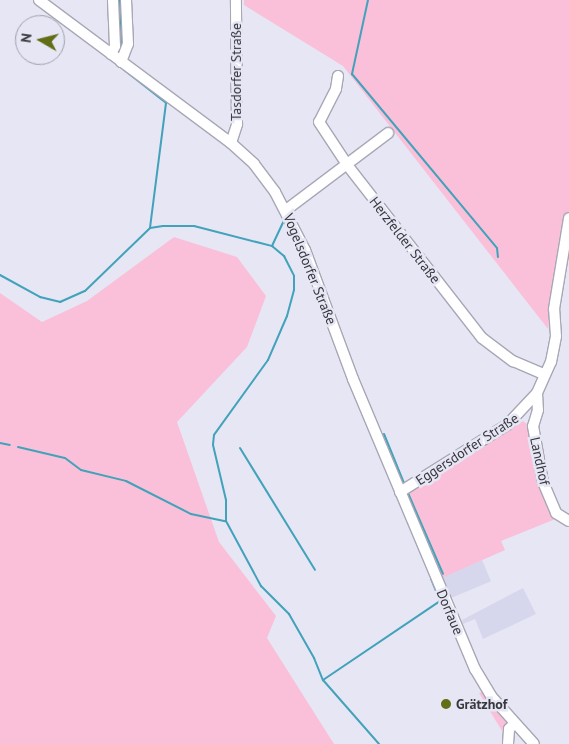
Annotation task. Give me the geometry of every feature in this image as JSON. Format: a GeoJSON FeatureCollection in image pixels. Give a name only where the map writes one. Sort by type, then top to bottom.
{"type":"FeatureCollection","features":[{"type":"Feature","properties":{"kind":"street","name":"Vogelsdorfer Straße"},"geometry":{"type":"LineString","coordinates":[[39,0],[231,143],[265,178],[286,210],[305,250],[400,492]]}},
{"type":"Feature","properties":{"kind":"street"},"geometry":{"type":"LineString","coordinates":[[111,54],[115,46],[113,0]]}},
{"type":"Feature","properties":{"kind":"street"},"geometry":{"type":"LineString","coordinates":[[121,62],[128,44],[126,0]]}},
{"type":"Feature","properties":{"kind":"street","name":"Tasdorfer Straße"},"geometry":{"type":"LineString","coordinates":[[231,143],[236,124],[236,0]]}},
{"type":"Feature","properties":{"kind":"street","name":"Herzfelder Straße"},"geometry":{"type":"LineString","coordinates":[[338,76],[336,89],[319,122],[348,166],[482,338],[513,362],[544,374]]}},
{"type":"Feature","properties":{"kind":"street"},"geometry":{"type":"LineString","coordinates":[[286,210],[348,166],[388,133]]}},
{"type":"Feature","properties":{"kind":"street","name":"Eggersdorfer Straße"},"geometry":{"type":"LineString","coordinates":[[400,492],[507,425],[537,393],[551,362],[556,336],[554,310],[569,218]]}},
{"type":"Feature","properties":{"kind":"street","name":"Landhof"},"geometry":{"type":"LineString","coordinates":[[537,393],[538,410],[533,426],[543,482],[556,513],[569,521]]}},
{"type":"Feature","properties":{"kind":"street","name":"Dorfaue"},"geometry":{"type":"LineString","coordinates":[[400,492],[484,687],[534,744]]}},
{"type":"Feature","properties":{"kind":"street"},"geometry":{"type":"LineString","coordinates":[[508,744],[509,729],[515,723]]}},
{"type":"Feature","properties":{"kind":"shaded area"},"geometry":{"type":"Polygon","coordinates":[[[244,0],[569,0],[569,217],[548,329],[343,66],[244,5],[244,0]]]}},
{"type":"Feature","properties":{"kind":"shaded area"},"geometry":{"type":"Polygon","coordinates":[[[174,237],[237,257],[266,296],[247,347],[177,422],[219,542],[276,616],[267,638],[334,744],[0,744],[0,293],[42,322],[87,301],[174,237]]]}},
{"type":"Feature","properties":{"kind":"shaded area"},"geometry":{"type":"Polygon","coordinates":[[[523,421],[532,428],[558,518],[501,541],[505,550],[442,578],[407,493],[523,421]]]}},
{"type":"Feature","properties":{"kind":"shaded area"},"geometry":{"type":"Polygon","coordinates":[[[482,560],[491,581],[450,598],[441,577],[482,560]]]}},
{"type":"Feature","properties":{"kind":"shaded area"},"geometry":{"type":"Polygon","coordinates":[[[523,588],[536,614],[483,639],[475,619],[463,624],[462,620],[523,588]]]}},
{"type":"Feature","properties":{"kind":"shaded area"},"geometry":{"type":"Polygon","coordinates":[[[484,691],[510,723],[502,731],[479,693],[484,691]]]}},
{"type":"Feature","properties":{"kind":"waterway"},"geometry":{"type":"LineString","coordinates":[[119,0],[122,48]]}},
{"type":"Feature","properties":{"kind":"waterway"},"geometry":{"type":"LineString","coordinates":[[368,0],[352,74],[497,248],[498,257]]}},
{"type":"Feature","properties":{"kind":"waterway"},"geometry":{"type":"LineString","coordinates":[[123,69],[166,103],[150,228]]}},
{"type":"Feature","properties":{"kind":"waterway"},"geometry":{"type":"LineString","coordinates":[[272,246],[284,220]]}},
{"type":"Feature","properties":{"kind":"waterway"},"geometry":{"type":"LineString","coordinates":[[0,275],[40,297],[60,302],[85,291],[150,228],[163,226],[194,226],[272,246],[284,256],[294,276],[294,290],[287,316],[268,360],[214,435],[213,445],[226,500],[226,521],[261,586],[289,614],[314,658],[323,680],[379,744]]}},
{"type":"Feature","properties":{"kind":"waterway"},"geometry":{"type":"LineString","coordinates":[[384,434],[404,483]]}},
{"type":"Feature","properties":{"kind":"waterway"},"geometry":{"type":"LineString","coordinates":[[0,443],[10,445]]}},
{"type":"Feature","properties":{"kind":"waterway"},"geometry":{"type":"LineString","coordinates":[[18,447],[65,458],[81,470],[126,481],[191,514],[225,521]]}},
{"type":"Feature","properties":{"kind":"waterway"},"geometry":{"type":"LineString","coordinates":[[240,448],[315,570]]}},
{"type":"Feature","properties":{"kind":"waterway"},"geometry":{"type":"LineString","coordinates":[[408,493],[443,574]]}},
{"type":"Feature","properties":{"kind":"waterway"},"geometry":{"type":"LineString","coordinates":[[323,680],[440,601],[431,579]]}},
{"type":"Feature","properties":{"kind":"place","name":"Grätzhof"},"geometry":{"type":"Point","coordinates":[446,704]}}]}
